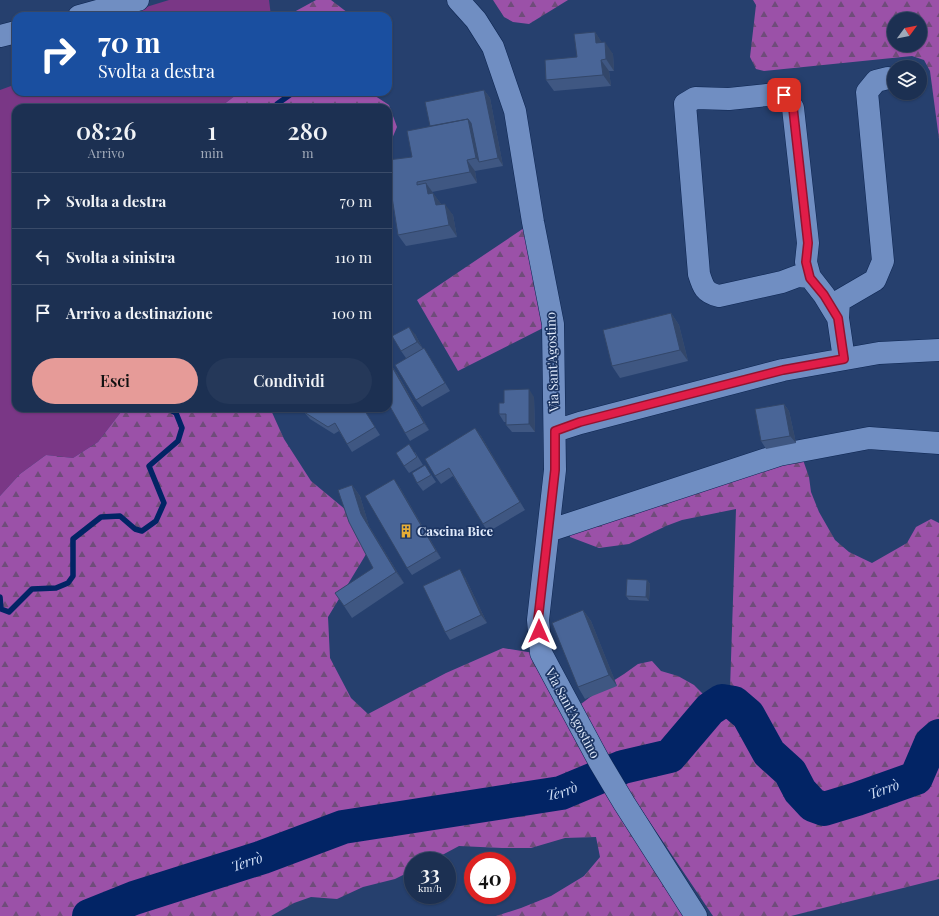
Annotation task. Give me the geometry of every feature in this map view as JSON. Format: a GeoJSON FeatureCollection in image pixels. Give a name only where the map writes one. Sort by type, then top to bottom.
{"type":"FeatureCollection","features":[{"type":"Feature","properties":{"kind":"street"},"geometry":{"type":"LineString","coordinates":[[94,12],[138,0]]}},
{"type":"Feature","properties":{"kind":"street","name":"Via Sant'Agostino"},"geometry":{"type":"LineString","coordinates":[[458,0],[476,20],[493,47],[515,111],[533,222],[553,324],[555,470],[538,620],[541,653],[599,762],[696,916]]}},
{"type":"Feature","properties":{"kind":"street"},"geometry":{"type":"LineString","coordinates":[[0,36],[12,33]]}},
{"type":"Feature","properties":{"kind":"street"},"geometry":{"type":"LineString","coordinates":[[844,359],[838,318],[839,301],[875,280],[883,261],[868,92],[876,81],[887,78]]}},
{"type":"Feature","properties":{"kind":"street"},"geometry":{"type":"LineString","coordinates":[[810,278],[798,276],[782,282],[719,296],[710,294],[702,285],[699,274],[685,104],[695,98],[729,99],[767,95],[784,95],[793,108],[808,243],[806,262],[810,278],[824,295],[838,318]]}},
{"type":"Feature","properties":{"kind":"street"},"geometry":{"type":"LineString","coordinates":[[555,431],[580,422],[783,370],[879,353],[939,350]]}},
{"type":"Feature","properties":{"kind":"street"},"geometry":{"type":"LineString","coordinates":[[548,531],[779,455],[869,438],[939,443]]}},
{"type":"Feature","properties":{"kind":"shaded area"},"geometry":{"type":"Polygon","coordinates":[[[169,0],[269,0],[270,12],[130,12],[169,0]]]}},
{"type":"Feature","properties":{"kind":"shaded area"},"geometry":{"type":"Polygon","coordinates":[[[11,86],[12,96],[235,96],[224,104],[12,104],[12,412],[121,412],[98,442],[73,458],[46,455],[20,474],[0,496],[0,90],[11,86]]]}},
{"type":"Feature","properties":{"kind":"green space"},"geometry":{"type":"Polygon","coordinates":[[[316,0],[331,0],[347,12],[294,12],[316,0]]]}},
{"type":"Feature","properties":{"kind":"green space"},"geometry":{"type":"Polygon","coordinates":[[[493,0],[568,0],[529,24],[513,22],[504,17],[493,0]]]}},
{"type":"Feature","properties":{"kind":"green space"},"geometry":{"type":"Polygon","coordinates":[[[753,0],[939,0],[939,139],[930,71],[927,66],[927,60],[912,56],[764,71],[756,69],[750,57],[756,5],[753,0]]]}},
{"type":"Feature","properties":{"kind":"green space"},"geometry":{"type":"Polygon","coordinates":[[[235,96],[375,96],[387,104],[224,104],[235,96]]]}},
{"type":"Feature","properties":{"kind":"green space"},"geometry":{"type":"Polygon","coordinates":[[[392,113],[397,127],[392,139],[392,113]]]}},
{"type":"Feature","properties":{"kind":"green space"},"geometry":{"type":"Polygon","coordinates":[[[524,228],[543,328],[458,371],[417,300],[524,228]]]}},
{"type":"Feature","properties":{"kind":"green space"},"geometry":{"type":"Polygon","coordinates":[[[121,412],[272,412],[284,439],[311,481],[346,510],[368,551],[328,617],[330,658],[351,698],[368,714],[446,673],[503,648],[534,653],[684,916],[496,916],[551,896],[584,876],[600,857],[596,837],[565,838],[531,848],[459,846],[448,852],[404,852],[404,874],[395,879],[363,887],[337,899],[311,897],[294,903],[271,916],[0,916],[0,496],[20,474],[46,455],[73,458],[98,442],[121,412]]]}},
{"type":"Feature","properties":{"kind":"green space"},"geometry":{"type":"Polygon","coordinates":[[[803,460],[809,477],[811,492],[819,512],[835,540],[849,552],[872,563],[907,543],[916,527],[931,519],[939,523],[939,879],[791,916],[713,916],[606,754],[581,704],[638,664],[652,661],[661,671],[678,676],[694,685],[705,696],[719,695],[730,689],[736,509],[682,520],[629,544],[599,548],[570,537],[570,524],[803,460]]]}},
{"type":"Feature","properties":{"kind":"building"},"geometry":{"type":"Polygon","coordinates":[[[595,32],[596,43],[605,42],[606,59],[601,60],[603,75],[546,80],[545,60],[577,57],[574,34],[595,32]]]}},
{"type":"Feature","properties":{"kind":"building"},"geometry":{"type":"Polygon","coordinates":[[[484,90],[498,158],[479,162],[471,123],[468,119],[430,126],[425,102],[484,90]]]}},
{"type":"Feature","properties":{"kind":"building"},"geometry":{"type":"Polygon","coordinates":[[[468,119],[476,158],[467,160],[470,172],[417,182],[417,185],[426,183],[428,194],[433,193],[436,205],[445,204],[449,225],[398,235],[392,197],[392,160],[412,157],[407,131],[468,119]]]}},
{"type":"Feature","properties":{"kind":"building"},"geometry":{"type":"Polygon","coordinates":[[[671,313],[680,350],[612,366],[603,330],[671,313]]]}},
{"type":"Feature","properties":{"kind":"building"},"geometry":{"type":"Polygon","coordinates":[[[409,327],[417,342],[401,351],[392,336],[409,327]]]}},
{"type":"Feature","properties":{"kind":"building"},"geometry":{"type":"Polygon","coordinates":[[[424,348],[445,383],[416,400],[395,365],[424,348]]]}},
{"type":"Feature","properties":{"kind":"building"},"geometry":{"type":"Polygon","coordinates":[[[392,367],[424,423],[405,433],[392,410],[392,367]]]}},
{"type":"Feature","properties":{"kind":"building"},"geometry":{"type":"Polygon","coordinates":[[[529,389],[529,424],[506,425],[506,414],[499,414],[499,403],[504,403],[504,390],[529,389]]]}},
{"type":"Feature","properties":{"kind":"building"},"geometry":{"type":"Polygon","coordinates":[[[784,404],[790,436],[761,441],[755,409],[784,404]]]}},
{"type":"Feature","properties":{"kind":"building"},"geometry":{"type":"Polygon","coordinates":[[[304,412],[366,412],[375,427],[347,444],[335,423],[328,427],[304,412]]]}},
{"type":"Feature","properties":{"kind":"building"},"geometry":{"type":"Polygon","coordinates":[[[475,428],[520,502],[483,524],[449,468],[435,476],[425,459],[475,428]]]}},
{"type":"Feature","properties":{"kind":"building"},"geometry":{"type":"Polygon","coordinates":[[[409,444],[417,457],[404,466],[396,453],[409,444]]]}},
{"type":"Feature","properties":{"kind":"building"},"geometry":{"type":"Polygon","coordinates":[[[425,465],[431,475],[417,483],[412,473],[425,465]]]}},
{"type":"Feature","properties":{"kind":"building","name":"Cascina Bice"},"geometry":{"type":"Polygon","coordinates":[[[394,479],[436,551],[407,568],[365,496],[394,479]]]}},
{"type":"Feature","properties":{"kind":"building"},"geometry":{"type":"Polygon","coordinates":[[[352,485],[361,514],[396,572],[344,606],[335,593],[373,568],[349,522],[338,490],[352,485]]]}},
{"type":"Feature","properties":{"kind":"building"},"geometry":{"type":"Polygon","coordinates":[[[460,569],[481,615],[445,632],[423,586],[460,569]]]}},
{"type":"Feature","properties":{"kind":"building"},"geometry":{"type":"Polygon","coordinates":[[[627,579],[647,580],[646,597],[626,596],[627,579]]]}},
{"type":"Feature","properties":{"kind":"building"},"geometry":{"type":"Polygon","coordinates":[[[583,610],[609,675],[578,687],[552,623],[583,610]]]}},
{"type":"Feature","properties":{"kind":"waterway"},"geometry":{"type":"LineString","coordinates":[[277,104],[288,96]]}},
{"type":"Feature","properties":{"kind":"waterway"},"geometry":{"type":"LineString","coordinates":[[0,597],[1,609],[9,612],[32,589],[56,588],[68,583],[73,576],[73,539],[101,517],[120,516],[135,529],[142,531],[156,521],[164,503],[149,466],[178,441],[182,428],[174,412]]}},
{"type":"Feature","properties":{"kind":"waterway","name":"Terrò"},"geometry":{"type":"LineString","coordinates":[[89,916],[134,898],[263,857],[343,827],[561,793],[623,767],[670,756],[710,709],[722,701],[734,703],[748,715],[769,753],[790,772],[800,791],[813,805],[824,809],[916,778],[931,743],[939,736]]}},
{"type":"Feature","properties":{"kind":"place","name":"Cascina Bice"},"geometry":{"type":"Point","coordinates":[406,531]}},
{"type":"Feature","properties":{"kind":"route"},"geometry":{"type":"LineString","coordinates":[[539,631],[538,620],[555,470],[555,431],[580,422],[783,370],[844,359],[838,318],[824,295],[810,278],[806,262],[808,243],[793,108],[784,95]]}}]}
